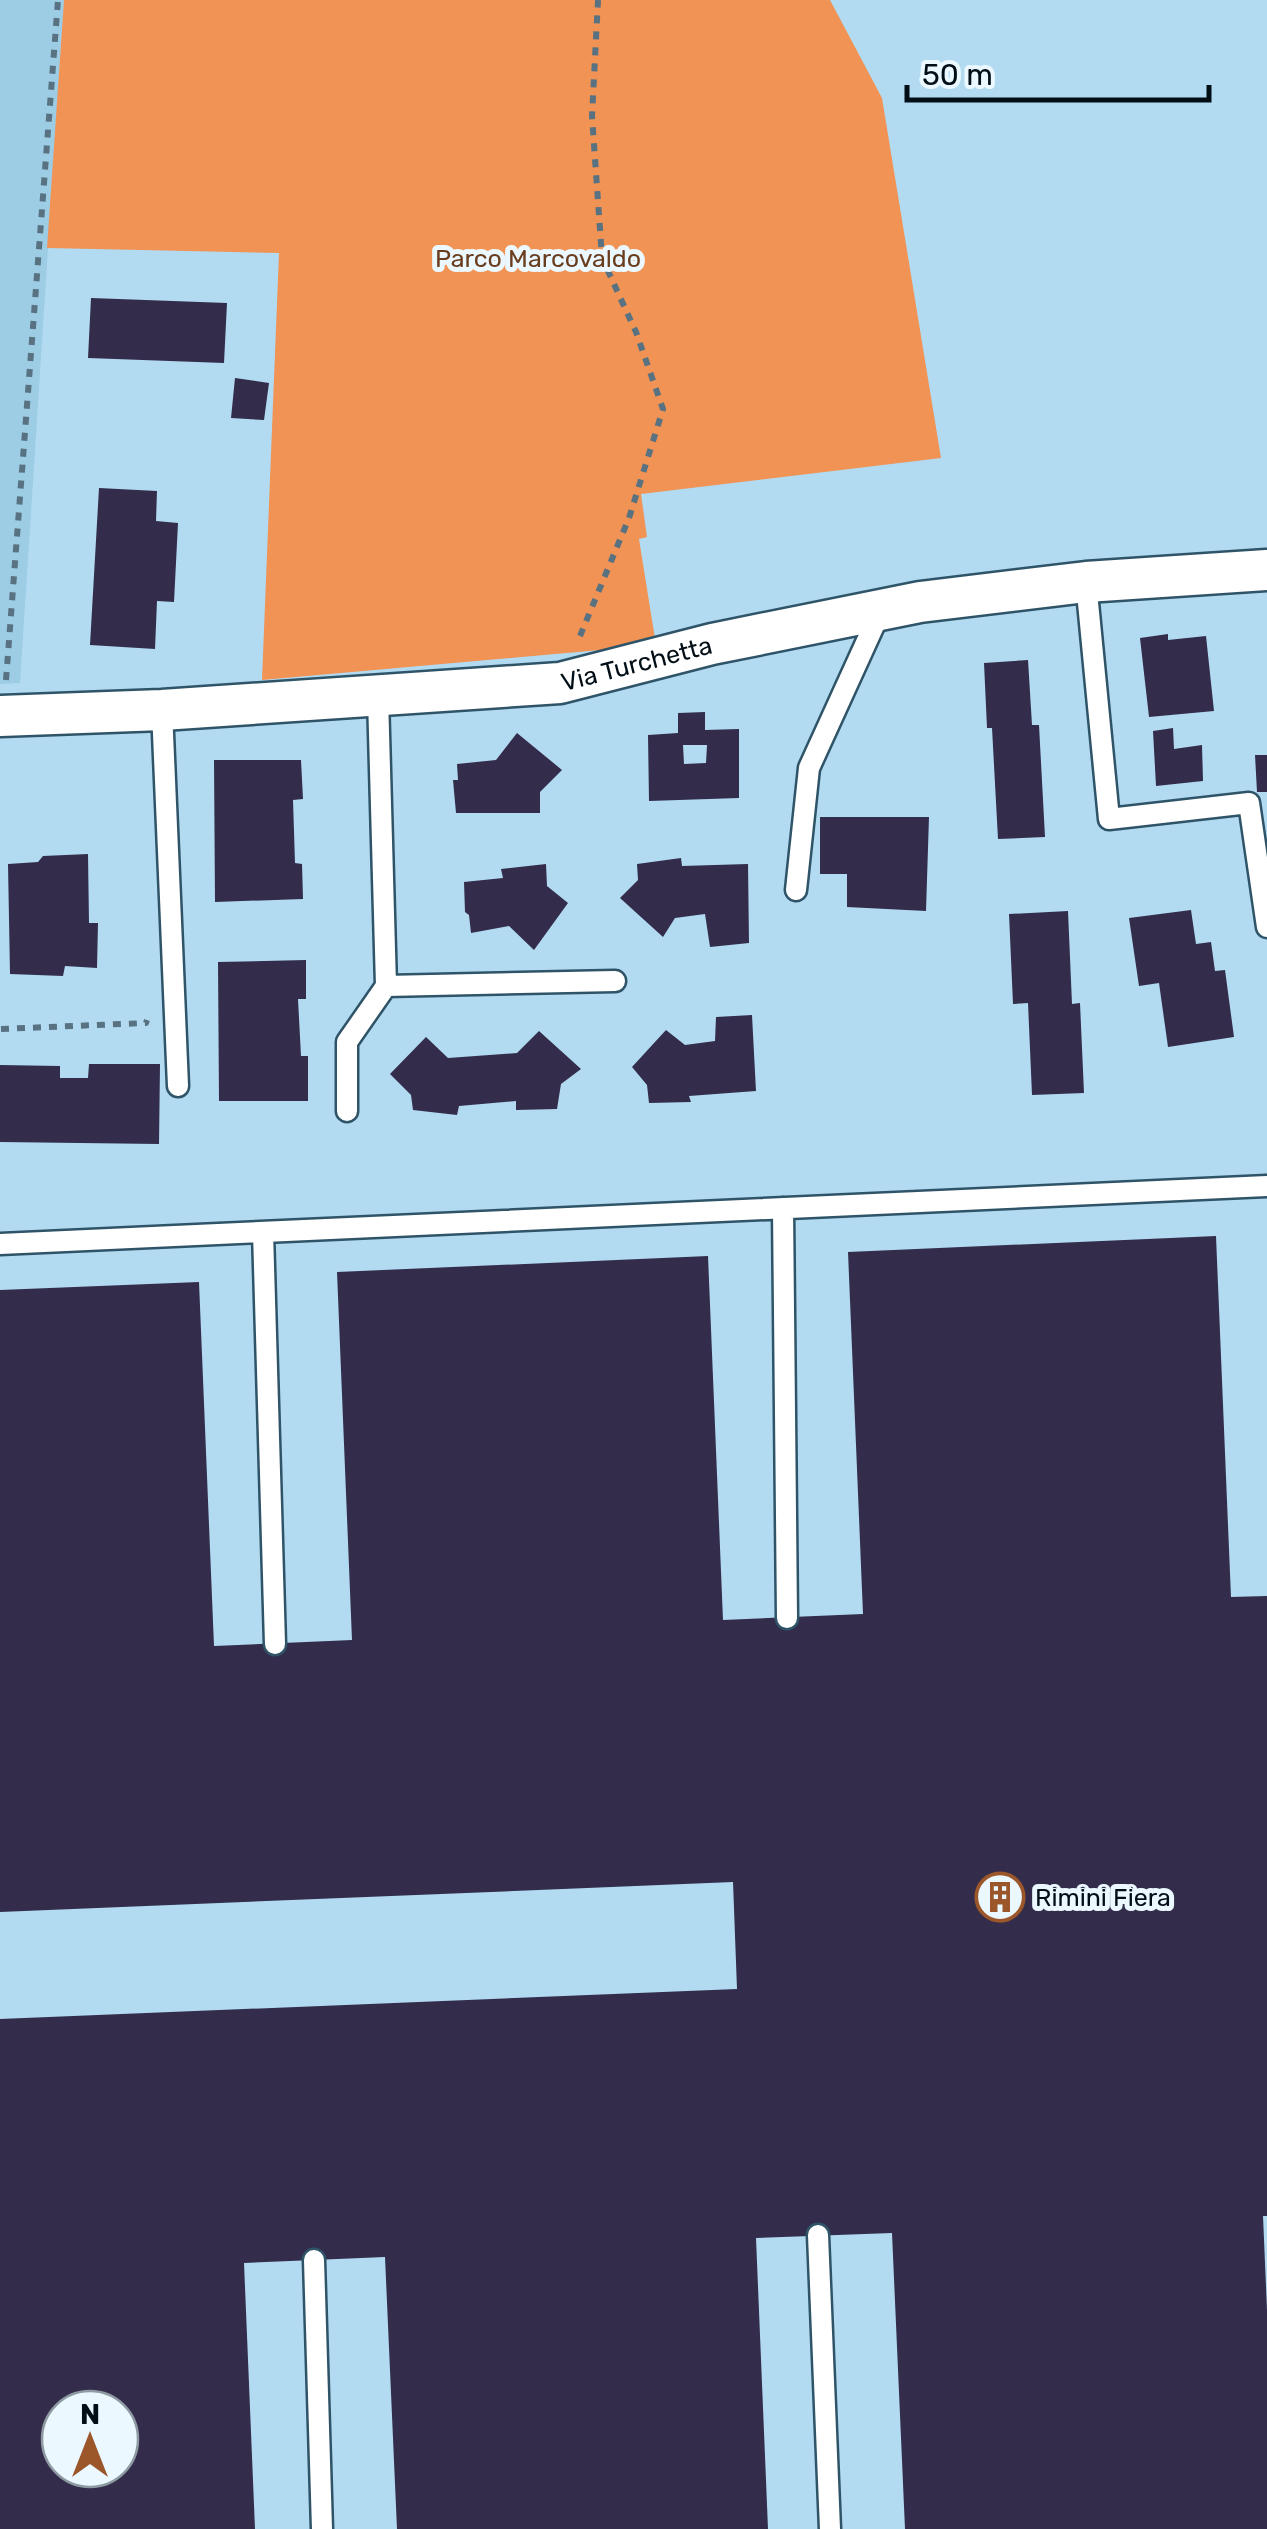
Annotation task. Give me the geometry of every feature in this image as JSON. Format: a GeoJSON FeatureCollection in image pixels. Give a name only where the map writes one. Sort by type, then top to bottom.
{"type":"FeatureCollection","features":[{"type":"Feature","properties":{"kind":"street","name":"Via Turchetta"},"geometry":{"type":"LineString","coordinates":[[2,716],[162,710],[560,683],[712,644],[882,608],[1086,582],[1267,570]]}},
{"type":"Feature","properties":{"kind":"lane"},"geometry":{"type":"LineString","coordinates":[[1086,582],[1109,818],[1250,803],[1267,927]]}},
{"type":"Feature","properties":{"kind":"lane"},"geometry":{"type":"LineString","coordinates":[[796,890],[809,768],[882,608]]}},
{"type":"Feature","properties":{"kind":"lane"},"geometry":{"type":"LineString","coordinates":[[347,1111],[347,1042],[386,986],[378,697]]}},
{"type":"Feature","properties":{"kind":"lane"},"geometry":{"type":"LineString","coordinates":[[162,710],[178,1086]]}},
{"type":"Feature","properties":{"kind":"lane"},"geometry":{"type":"LineString","coordinates":[[386,986],[615,981]]}},
{"type":"Feature","properties":{"kind":"lane"},"geometry":{"type":"LineString","coordinates":[[0,1244],[1267,1186]]}},
{"type":"Feature","properties":{"kind":"lane"},"geometry":{"type":"LineString","coordinates":[[783,1208],[787,1618]]}},
{"type":"Feature","properties":{"kind":"lane"},"geometry":{"type":"LineString","coordinates":[[263,1232],[275,1644]]}},
{"type":"Feature","properties":{"kind":"lane"},"geometry":{"type":"LineString","coordinates":[[818,2235],[830,2529]]}},
{"type":"Feature","properties":{"kind":"lane"},"geometry":{"type":"LineString","coordinates":[[314,2260],[322,2529]]}},
{"type":"Feature","properties":{"kind":"path"},"geometry":{"type":"LineString","coordinates":[[2,716],[58,0]]}},
{"type":"Feature","properties":{"kind":"path"},"geometry":{"type":"LineString","coordinates":[[560,683],[630,518],[663,409],[636,332],[602,258],[592,116],[598,0]]}},
{"type":"Feature","properties":{"kind":"path"},"geometry":{"type":"LineString","coordinates":[[1,1030],[146,1023],[153,1004],[174,997]]}},
{"type":"Feature","properties":{"kind":"shaded area"},"geometry":{"type":"Polygon","coordinates":[[[0,0],[64,0],[20,683],[0,684],[0,0]]]}},
{"type":"Feature","properties":{"kind":"green space","name":"Parco Marcovaldo"},"geometry":{"type":"Polygon","coordinates":[[[64,0],[830,0],[882,98],[941,458],[641,494],[647,537],[639,539],[656,645],[262,680],[279,253],[47,248],[64,0]]]}},
{"type":"Feature","properties":{"kind":"building"},"geometry":{"type":"Polygon","coordinates":[[[91,298],[227,303],[224,363],[88,358],[91,298]]]}},
{"type":"Feature","properties":{"kind":"building"},"geometry":{"type":"Polygon","coordinates":[[[235,378],[269,383],[264,420],[231,418],[235,378]]]}},
{"type":"Feature","properties":{"kind":"building"},"geometry":{"type":"Polygon","coordinates":[[[99,488],[157,491],[156,521],[178,523],[174,602],[157,601],[155,649],[90,645],[99,488]]]}},
{"type":"Feature","properties":{"kind":"building"},"geometry":{"type":"Polygon","coordinates":[[[1168,634],[1168,640],[1206,636],[1214,711],[1149,717],[1140,638],[1168,634]]]}},
{"type":"Feature","properties":{"kind":"building"},"geometry":{"type":"Polygon","coordinates":[[[1028,660],[1032,725],[1039,725],[1045,837],[998,839],[984,663],[1028,660]]]}},
{"type":"Feature","properties":{"kind":"building"},"geometry":{"type":"Polygon","coordinates":[[[705,712],[705,730],[739,729],[739,798],[649,801],[648,735],[678,733],[678,713],[705,712]],[[683,745],[684,764],[706,763],[707,745],[683,745]]]}},
{"type":"Feature","properties":{"kind":"building"},"geometry":{"type":"Polygon","coordinates":[[[1173,728],[1174,749],[1202,745],[1203,781],[1156,786],[1153,731],[1173,728]]]}},
{"type":"Feature","properties":{"kind":"building"},"geometry":{"type":"Polygon","coordinates":[[[517,733],[562,770],[540,792],[540,813],[456,813],[453,780],[458,780],[457,764],[496,760],[517,733]]]}},
{"type":"Feature","properties":{"kind":"building"},"geometry":{"type":"Polygon","coordinates":[[[1255,755],[1267,755],[1267,792],[1257,792],[1255,755]]]}},
{"type":"Feature","properties":{"kind":"building"},"geometry":{"type":"Polygon","coordinates":[[[214,760],[301,760],[303,799],[293,800],[295,863],[302,864],[303,899],[215,902],[214,760]]]}},
{"type":"Feature","properties":{"kind":"building"},"geometry":{"type":"Polygon","coordinates":[[[820,817],[929,817],[926,911],[847,907],[847,874],[820,874],[820,817]]]}},
{"type":"Feature","properties":{"kind":"building"},"geometry":{"type":"Polygon","coordinates":[[[88,854],[89,923],[98,923],[97,968],[65,966],[63,976],[10,974],[8,864],[38,862],[43,856],[88,854]]]}},
{"type":"Feature","properties":{"kind":"building"},"geometry":{"type":"Polygon","coordinates":[[[681,858],[682,866],[748,864],[749,943],[710,947],[705,914],[675,918],[663,937],[620,898],[638,880],[637,864],[681,858]]]}},
{"type":"Feature","properties":{"kind":"building"},"geometry":{"type":"Polygon","coordinates":[[[546,864],[547,886],[568,903],[534,950],[509,926],[471,933],[469,915],[465,912],[464,882],[503,878],[501,869],[546,864]]]}},
{"type":"Feature","properties":{"kind":"building"},"geometry":{"type":"Polygon","coordinates":[[[1191,910],[1196,944],[1211,942],[1215,971],[1225,970],[1234,1037],[1168,1047],[1159,983],[1139,986],[1129,918],[1191,910]]]}},
{"type":"Feature","properties":{"kind":"building"},"geometry":{"type":"Polygon","coordinates":[[[1068,911],[1072,1004],[1080,1003],[1084,1093],[1032,1095],[1028,1003],[1013,1004],[1009,914],[1068,911]]]}},
{"type":"Feature","properties":{"kind":"building"},"geometry":{"type":"Polygon","coordinates":[[[306,960],[306,999],[298,999],[301,1056],[308,1056],[308,1101],[219,1101],[218,962],[306,960]]]}},
{"type":"Feature","properties":{"kind":"building"},"geometry":{"type":"Polygon","coordinates":[[[752,1015],[756,1091],[689,1096],[691,1102],[649,1103],[647,1085],[632,1067],[666,1030],[685,1045],[715,1041],[716,1017],[752,1015]]]}},
{"type":"Feature","properties":{"kind":"building"},"geometry":{"type":"Polygon","coordinates":[[[539,1031],[581,1069],[561,1084],[557,1109],[516,1110],[516,1101],[459,1106],[457,1115],[413,1110],[411,1095],[390,1074],[426,1037],[448,1058],[517,1053],[539,1031]]]}},
{"type":"Feature","properties":{"kind":"building"},"geometry":{"type":"Polygon","coordinates":[[[89,1064],[160,1064],[159,1144],[0,1142],[0,1065],[60,1066],[60,1078],[88,1078],[89,1064]]]}},
{"type":"Feature","properties":{"kind":"building","name":"Rimini Fiera"},"geometry":{"type":"Polygon","coordinates":[[[1216,1236],[1231,1597],[1267,1596],[1267,2216],[1263,2216],[1267,2529],[905,2529],[892,2233],[756,2238],[768,2529],[397,2529],[385,2257],[244,2263],[255,2529],[0,2529],[0,2019],[737,1989],[733,1882],[0,1912],[0,1290],[199,1282],[214,1646],[352,1640],[337,1272],[708,1256],[723,1620],[863,1614],[848,1252],[1216,1236]]]}},
{"type":"Feature","properties":{"kind":"place","name":"Rimini Fiera"},"geometry":{"type":"Point","coordinates":[1000,1897]}}]}
